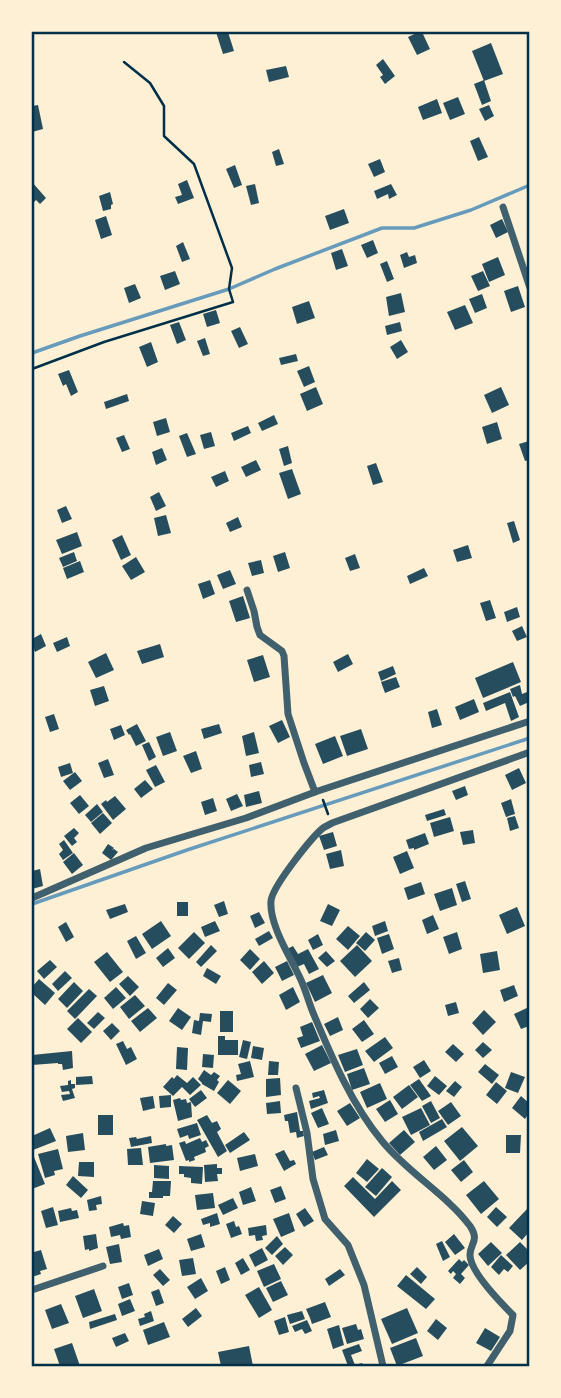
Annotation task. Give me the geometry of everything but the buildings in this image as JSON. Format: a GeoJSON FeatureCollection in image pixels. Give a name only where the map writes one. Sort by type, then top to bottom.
{"type":"FeatureCollection","features":[{"type":"Feature","properties":{"kind":"street"},"geometry":{"type":"LineString","coordinates":[[503,207],[530,288]]}},
{"type":"Feature","properties":{"kind":"street"},"geometry":{"type":"LineString","coordinates":[[247,590],[260,635],[282,651],[284,656],[288,714],[315,792]]}},
{"type":"Feature","properties":{"kind":"street"},"geometry":{"type":"LineString","coordinates":[[32,898],[146,848],[246,818],[315,792],[530,721]]}},
{"type":"Feature","properties":{"kind":"street"},"geometry":{"type":"LineString","coordinates":[[487,1367],[510,1331],[513,1315],[494,1297],[473,1266],[470,1255],[475,1240],[472,1228],[390,1151],[362,1112],[331,1052],[281,939],[271,912],[271,898],[277,884],[302,853],[323,829],[332,823],[530,752]]}},
{"type":"Feature","properties":{"kind":"street"},"geometry":{"type":"LineString","coordinates":[[296,1088],[307,1133],[313,1180],[325,1219],[348,1245],[364,1285],[383,1367]]}},
{"type":"Feature","properties":{"kind":"street"},"geometry":{"type":"LineString","coordinates":[[32,1290],[103,1266]]}},
{"type":"Feature","properties":{"kind":"path"},"geometry":{"type":"LineString","coordinates":[[32,369],[104,342],[233,302],[229,289],[232,268],[194,164],[164,136],[164,106],[150,83],[124,62]]}},
{"type":"Feature","properties":{"kind":"path"},"geometry":{"type":"LineString","coordinates":[[322,798],[328,814]]}},
{"type":"Feature","properties":{"kind":"waterway"},"geometry":{"type":"LineString","coordinates":[[32,353],[229,289],[382,228],[414,228],[471,210],[530,185]]}},
{"type":"Feature","properties":{"kind":"waterway"},"geometry":{"type":"LineString","coordinates":[[32,904],[187,850],[530,738]]}}]}
